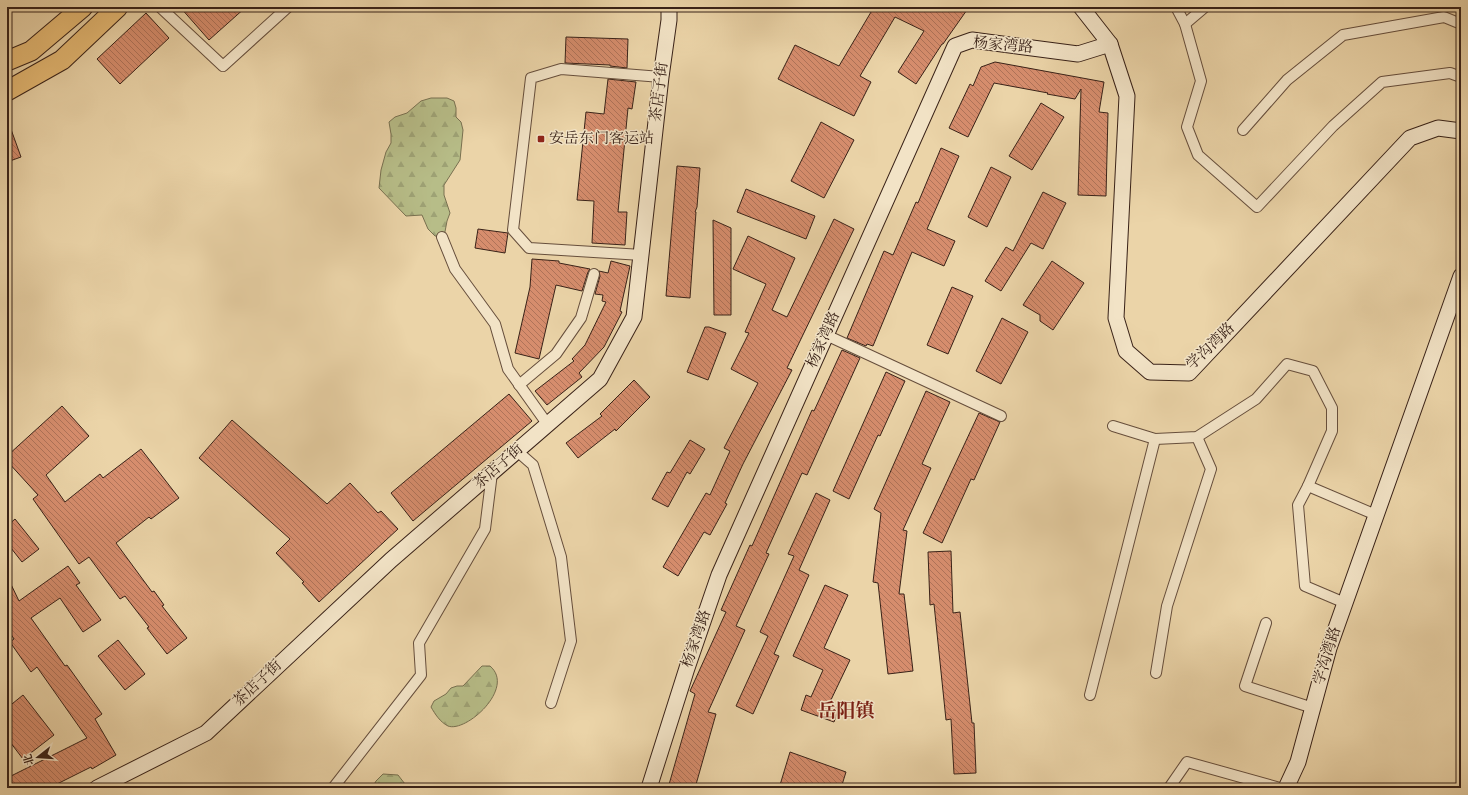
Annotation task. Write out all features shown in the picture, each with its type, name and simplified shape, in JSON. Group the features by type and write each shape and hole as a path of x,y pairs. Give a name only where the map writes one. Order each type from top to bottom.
{"highway":[{"path":"7,61 31,51 83,7"},
{"path":"7,91 62,60 118,7"}],"street":[{"path":"160,7 223,66 288,7"},
{"name":"茶店子街","path":"97,788 206,733 391,560 600,379 634,317 661,76 669,20 669,7"},
{"name":"学沟湾路","path":"1080,7 1110,44 1127,96 1116,318 1126,351 1150,372 1189,373 1410,138 1438,128 1461,131"},
{"path":"1176,7 1185,24 1201,81 1187,127 1198,155 1257,207 1333,126 1382,82 1450,73 1461,76"},
{"path":"1185,24 1205,7"},
{"path":"1243,130 1287,80 1343,35 1444,17 1461,24"},
{"name":"杨家湾路","path":"649,788 687,668 719,575 955,46 972,40 1078,54 1110,44"},
{"path":"642,255 529,248 513,230 531,78 561,69 661,76"},
{"path":"442,237 455,268 495,324 508,369 548,425"},
{"path":"519,385 556,354 581,318 594,274"},
{"name":"学沟湾路","path":"1286,788 1298,762 1329,648 1461,276"},
{"path":"826,335 1001,416"},
{"path":"1113,426 1155,439 1197,437 1256,399 1287,364 1313,371 1332,408 1332,431 1298,505 1305,586 1345,603"},
{"path":"1156,673 1167,606 1211,468 1197,437"},
{"path":"1090,695 1155,439"},
{"path":"517,451 533,465 561,557 571,641 551,703"},
{"path":"333,788 420,675 419,643 485,529 492,473"},
{"path":"1308,486 1376,515"},
{"path":"1266,623 1246,686 1313,708"},
{"path":"1169,788 1187,762 1280,788"}],"green space":[{"path":"431,98 447,98 454,101 456,117 461,122 463,130 460,160 444,185 444,195 450,213 444,237 435,236 428,229 422,215 406,216 379,188 381,170 386,152 391,143 389,122 395,117 407,113 421,101"},
{"path":"482,666 490,666 496,675 497,686 493,696 486,707 466,723 456,726 448,726 438,718 431,707 434,701 446,694 451,688 463,686"},
{"path":"383,774 398,775 405,784 405,788 372,788"}],"building":[{"path":"180,7 246,7 209,40"},
{"path":"874,7 969,7 942,44 916,84 898,72 924,31 895,17 860,76 871,82 854,116 778,79 795,45 839,66"},
{"path":"146,13 169,38 120,84 97,59"},
{"path":"566,37 628,39 627,68 610,65 565,63"},
{"path":"995,62 1104,82 1099,112 1108,113 1106,196 1078,195 1081,89 1075,99 994,83 968,137 949,128 970,84 973,86 981,67"},
{"path":"608,79 636,82 632,109 628,108 618,212 627,212 625,245 592,243 594,201 577,200 586,112 604,114"},
{"path":"1041,103 1064,117 1032,170 1009,156"},
{"path":"7,121 21,157 7,162"},
{"path":"821,122 854,140 824,198 791,181"},
{"path":"941,148 959,156 927,229 955,241 944,266 912,252 873,346 867,344 866,346 847,338 884,251 893,255 916,202 918,203"},
{"path":"677,166 700,168 697,207 695,212 690,298 666,296"},
{"path":"991,167 1011,177 987,227 968,217"},
{"path":"746,189 815,216 806,239 737,212"},
{"path":"1043,192 1066,203 1043,249 1031,243 1001,291 985,281 1006,247 1013,251"},
{"path":"834,219 854,229 787,368 792,370 743,464 725,503 727,504 710,535 704,532 678,576 663,567 706,493 710,495 730,451 724,448 758,383 731,369 749,333 745,332 766,284 733,269 748,236 795,258 772,310 787,317"},
{"path":"713,220 731,228 731,315 714,315"},
{"path":"478,229 508,233 505,253 475,248"},
{"path":"532,259 559,261 559,263 590,269 582,291 556,285 539,359 515,353 530,287"},
{"path":"611,261 630,266 620,311 622,312 604,347 579,373 582,377 547,405 535,391 574,361 572,359 585,345 606,302 602,301 603,295 595,294 600,276 599,271 608,273"},
{"path":"1052,261 1084,283 1053,330 1040,321 1040,315 1023,305"},
{"path":"952,287 973,296 948,354 927,345"},
{"path":"1002,318 1028,332 1001,384 976,371"},
{"path":"705,327 726,333 708,380 687,372"},
{"path":"842,350 860,358 807,475 802,473 766,553 769,554 736,626 745,630 708,712 716,714 695,788 668,788 695,694 690,691 726,612 721,610 750,545 752,546 812,410 814,411"},
{"path":"886,372 905,381 880,436 878,435 849,499 833,491"},
{"path":"634,380 650,397 616,431 615,429 578,458 566,443 602,416 600,414"},
{"path":"926,391 950,402 922,464 931,468 903,530 907,531 899,594 904,594 913,671 888,674 878,583 873,582 881,513 874,509"},
{"path":"509,394 532,421 413,521 391,493"},
{"path":"62,406 89,436 46,475 65,502 100,474 103,478 141,449 179,498 151,519 149,517 116,543 152,592 154,591 164,605 162,606 187,638 167,654 147,628 149,627 125,596 120,599 89,557 79,564 33,499 38,495 7,461 7,456"},
{"path":"979,413 1000,422 974,480 971,479 942,543 923,533"},
{"path":"232,420 327,504 350,483 378,513 381,511 398,529 319,602 302,583 304,582 276,553 290,539 199,458"},
{"path":"690,440 705,449 690,474 687,472 668,507 652,499 667,472 670,473"},
{"path":"816,493 830,500 799,570 809,575 774,654 779,656 753,714 736,706 768,636 760,632 794,556 788,554"},
{"path":"15,519 39,549 22,562 7,543 7,526"},
{"path":"951,551 953,613 960,612 972,723 974,723 976,773 954,774 951,719 946,720 934,604 930,605 928,552"},
{"path":"68,566 80,583 76,585 101,620 83,632 60,598 31,618 65,666 67,665 102,714 95,719 116,755 92,769 91,767 49,788 9,788 7,778 87,738 37,667 31,672 10,642 14,639 7,628 7,576 19,601"},
{"path":"825,585 848,595 824,648 850,660 829,704 839,708 834,722 801,710 806,695 811,697 823,670 793,656"},
{"path":"118,640 145,674 125,690 98,656"},
{"path":"23,695 54,735 23,759 7,738 7,708"},
{"path":"790,752 846,772 841,788 791,788 780,785"}],"place":[{"name":"安岳东门客运站","path":"541,139"}],"district":[{"name":"岳阳镇","path":"846,712"}]}
